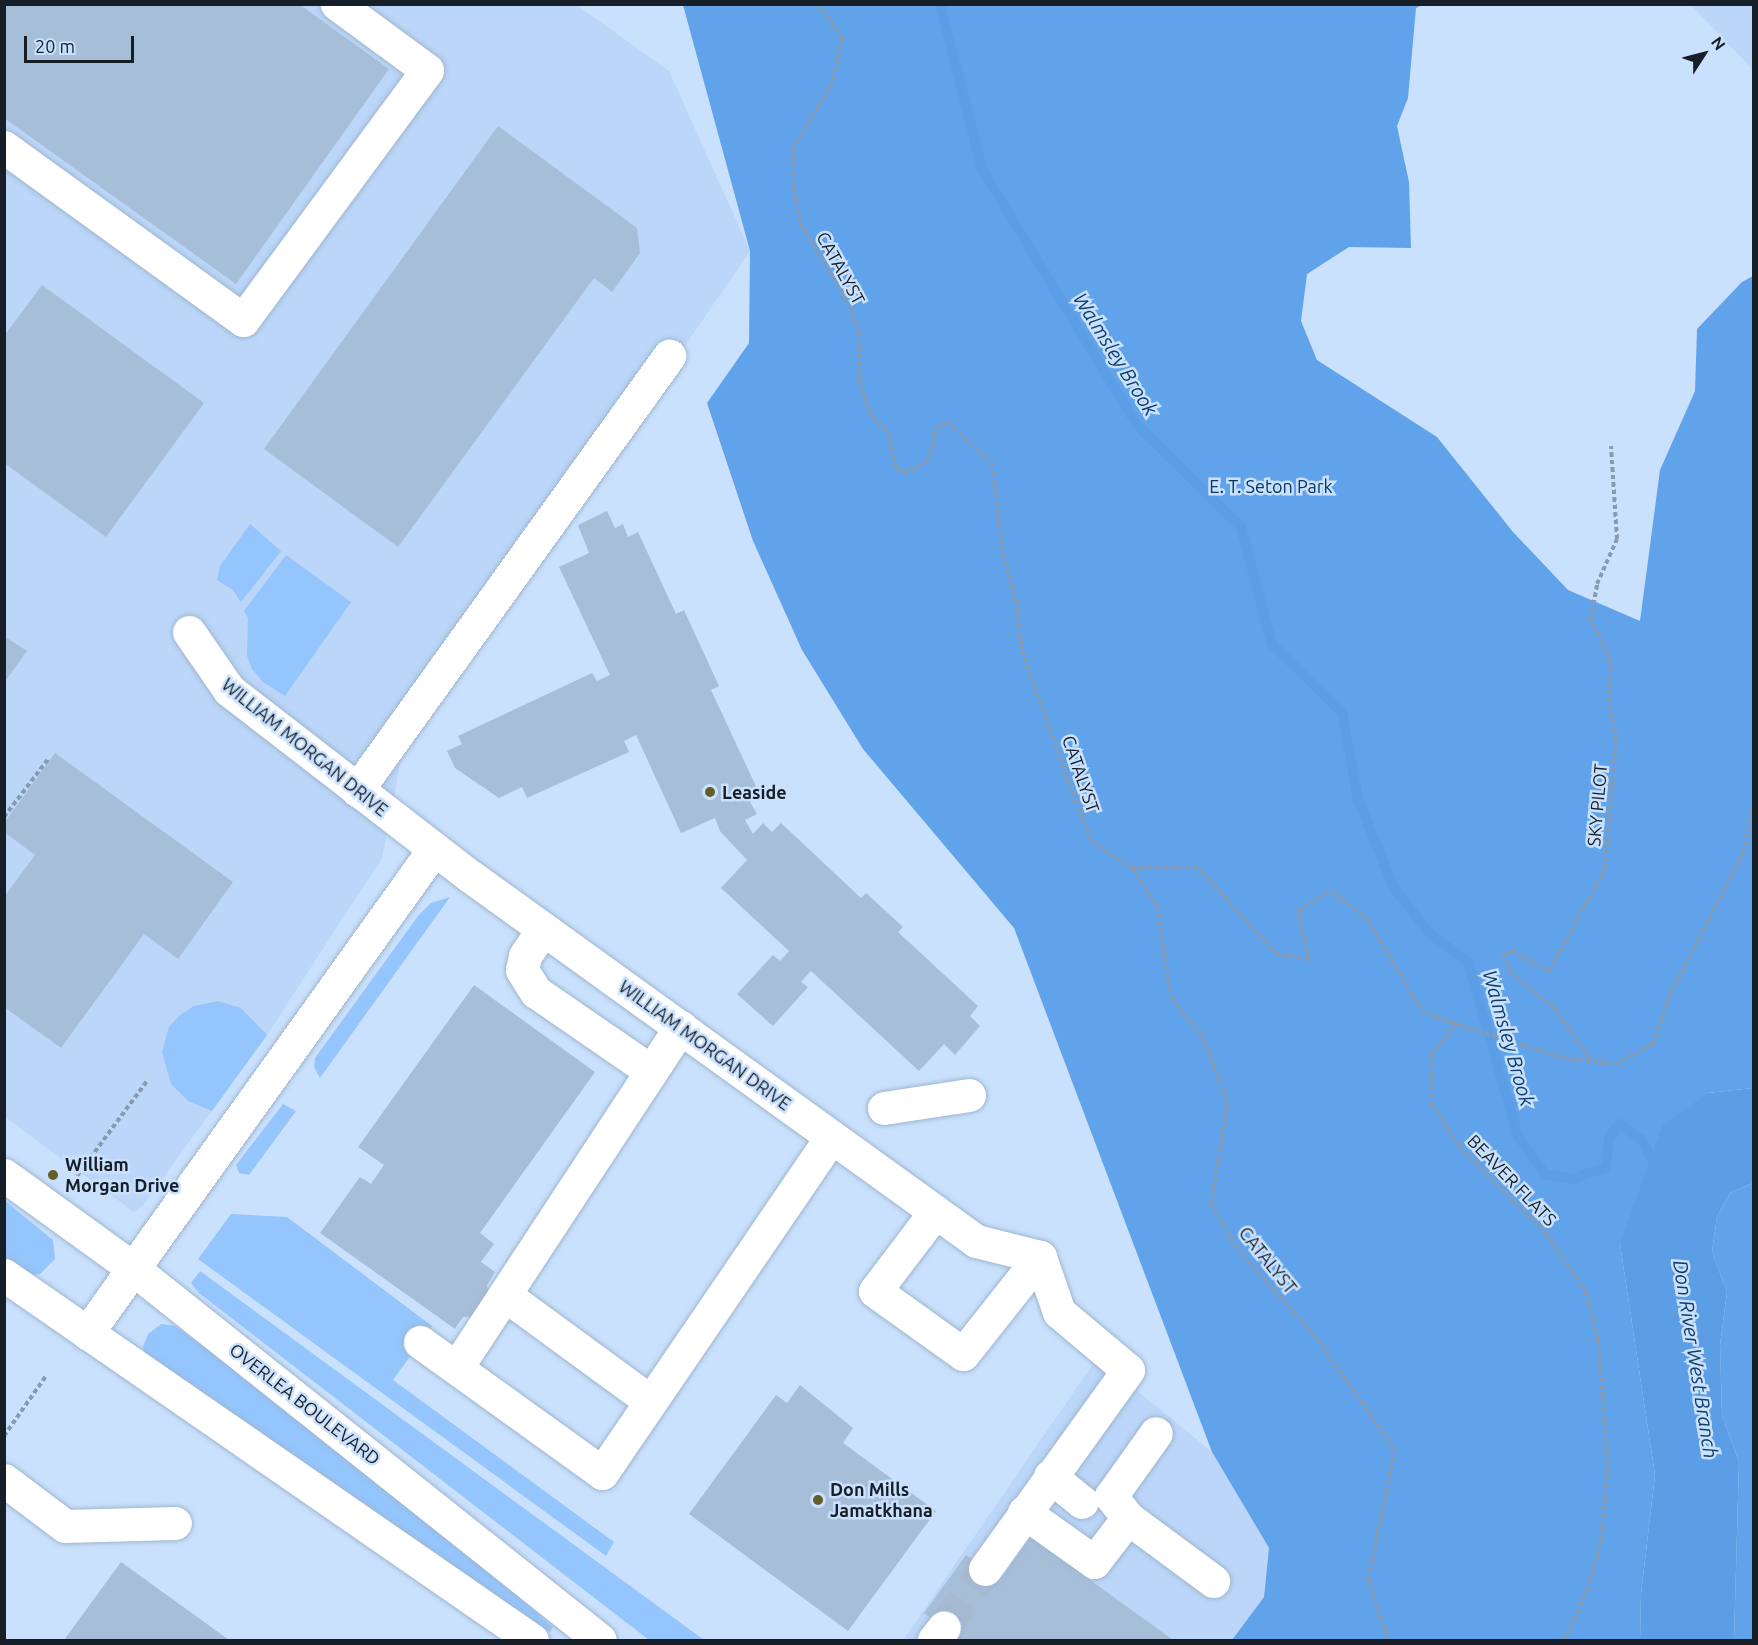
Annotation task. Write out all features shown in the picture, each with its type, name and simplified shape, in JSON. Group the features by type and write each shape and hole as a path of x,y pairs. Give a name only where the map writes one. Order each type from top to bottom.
{"street":[{"path":"4,147 243,320 427,70 337,4"},
{"path":"357,790 669,356"},
{"name":"WILLIAM MORGAN DRIVE","path":"189,632 230,690 434,849 976,1241 1040,1257"},
{"path":"87,1333 131,1267 434,849"},
{"path":"543,929 525,956 522,970 536,992 651,1071"},
{"path":"457,1367 680,1027"},
{"path":"884,1108 969,1095"},
{"path":"420,1342 602,1473 831,1137"},
{"name":"OVERLEA BOULEVARD","path":"4,1175 131,1267 600,1641"},
{"path":"935,1212 875,1291 963,1354 1040,1257"},
{"path":"985,1569 1128,1370 1059,1312 1040,1257"},
{"path":"4,1275 532,1641"},
{"path":"505,1295 650,1401"},
{"path":"1156,1433 1111,1497 1128,1518 1213,1581"},
{"path":"1050,1476 1082,1502"},
{"path":"4,1480 65,1526 175,1523"},
{"path":"1024,1512 1094,1562 1128,1518"}],"path":[{"name":"CATALYST","path":"818,4 842,38 833,81 793,149 793,187 801,225 842,291 859,332 859,382 872,417 889,433 895,468 904,473 926,463 934,444 935,429 948,422 992,464 1003,554 1016,601 1022,651 1092,842 1132,868 1157,906 1171,997 1203,1038 1228,1103 1211,1205 1238,1250 1313,1333 1395,1450 1368,1580 1388,1641"},
{"name":"SKY PILOT","path":"1591,1060 1554,1008 1511,972 1503,955 1513,951 1549,971 1605,869 1616,739 1608,702 1611,663 1591,619 1597,584 1617,539 1611,446"},
{"path":"4,817 49,758"},
{"path":"1132,868 1199,868 1275,953 1309,959 1298,910 1330,890 1368,920 1422,1011 1563,1058 1616,1064 1653,1044 1671,992 1743,853 1754,802"},
{"name":"BEAVER FLATS","path":"1456,1024 1431,1055 1432,1105 1458,1145 1547,1234 1586,1292 1598,1339 1608,1464 1601,1540 1587,1591 1564,1641"},
{"path":"77,1176 147,1081"},
{"path":"4,1436 46,1376"}],"shaded area":[{"path":"4,5 577,5 669,71 750,251 401,759 382,858 267,1035 144,1204 134,1212 5,1117"},
{"path":"1691,5 1753,5 1753,70"},
{"path":"250,524 281,551 241,602 233,590 217,580 220,566"},
{"path":"286,555 351,602 285,696 263,682 252,669 247,656 248,618 244,611"},
{"path":"450,897 320,1078 314,1067 315,1058 418,916 431,903"},
{"path":"218,1001 241,1008 267,1035 212,1111 188,1101 171,1084 162,1052 169,1027 180,1015 194,1006"},
{"path":"283,1104 296,1111 249,1175 239,1173 236,1165"},
{"path":"5,1201 53,1240 55,1259 40,1274 27,1276 5,1264"},
{"path":"231,1214 287,1217 432,1326 393,1380 614,1542 606,1556 198,1259"},
{"path":"200,1271 704,1640 649,1640 199,1293 191,1283"},
{"path":"161,1324 175,1326 358,1458 553,1627 550,1632 354,1515 147,1361 143,1347 148,1334"},
{"path":"1097,1358 1212,1452 1269,1548 1264,1597 1232,1640 903,1640"}],"green space":[{"name":"E. T. Seton Park","path":"683,5 1422,5 1416,8 1408,98 1397,126 1409,182 1411,248 1349,247 1307,274 1301,321 1317,360 1437,437 1513,532 1568,590 1640,621 1660,470 1695,391 1697,329 1742,282 1753,276 1753,1088 1708,1093 1620,1244 1655,1475 1641,1594 1640,1640 1232,1640 1264,1597 1269,1548 1212,1452 1014,928 863,749 802,650 753,541 707,403 749,343 750,251"},
{"path":"1753,1183 1753,1640 1734,1640 1739,1462 1722,1415 1720,1345 1727,1292 1712,1252 1717,1217 1730,1193"}],"water":[{"name":"Don River West Branch","path":"1753,1088 1753,1183 1730,1193 1717,1217 1712,1252 1727,1292 1720,1345 1722,1415 1739,1462 1734,1640 1640,1640 1641,1594 1655,1475 1620,1244 1662,1126 1708,1093"}],"building":[{"path":"4,4 299,4 389,69 236,284 4,118"},
{"path":"498,126 637,228 640,253 612,292 594,278 398,547 264,449"},
{"path":"42,285 204,403 106,537 4,463 4,336"},
{"name":"Leaside","path":"607,511 615,528 623,524 628,537 638,532 676,614 684,610 719,686 711,690 761,797 750,802 757,814 745,820 753,834 763,823 772,832 781,823 861,898 866,893 903,927 898,932 978,1006 970,1016 980,1026 955,1055 944,1044 919,1071 811,971 801,982 808,987 773,1026 737,994 773,955 780,961 789,951 721,888 747,860 720,831 715,818 681,833 636,735 624,741 629,752 527,798 522,787 499,798 455,768 447,751 462,744 458,736 592,673 597,681 610,675 559,567 589,553 578,525"},
{"path":"4,636 27,651 4,683"},
{"path":"55,753 233,882 178,959 144,934 61,1048 4,1007 4,897 35,855 4,832 4,823"},
{"path":"474,985 595,1072 480,1233 494,1244 481,1262 495,1272 487,1285 489,1296 474,1316 463,1317 455,1329 320,1233 360,1177 371,1184 384,1165 358,1147"},
{"path":"800,1385 853,1428 843,1443 936,1511 848,1631 689,1514 776,1395 787,1403"},
{"path":"1031,1537 1173,1640 958,1640 924,1613 966,1555 1000,1580"},
{"path":"121,1562 229,1640 64,1640"}],"waterway":[{"name":"Walmsley Brook","path":"940,4 982,169 1137,425 1241,527 1272,644 1342,712 1358,799 1394,888 1430,934 1468,962 1518,1136 1545,1174 1573,1179 1606,1167 1609,1138 1619,1124 1642,1140 1657,1168"}],"tunnel":[{"path":"944,1627 985,1569"}],"place":[{"name":"Leaside","path":"710,792"},
{"name":"William Morgan Drive","path":"53,1175"},
{"name":"Don Mills Jamatkhana","path":"818,1500"}]}
